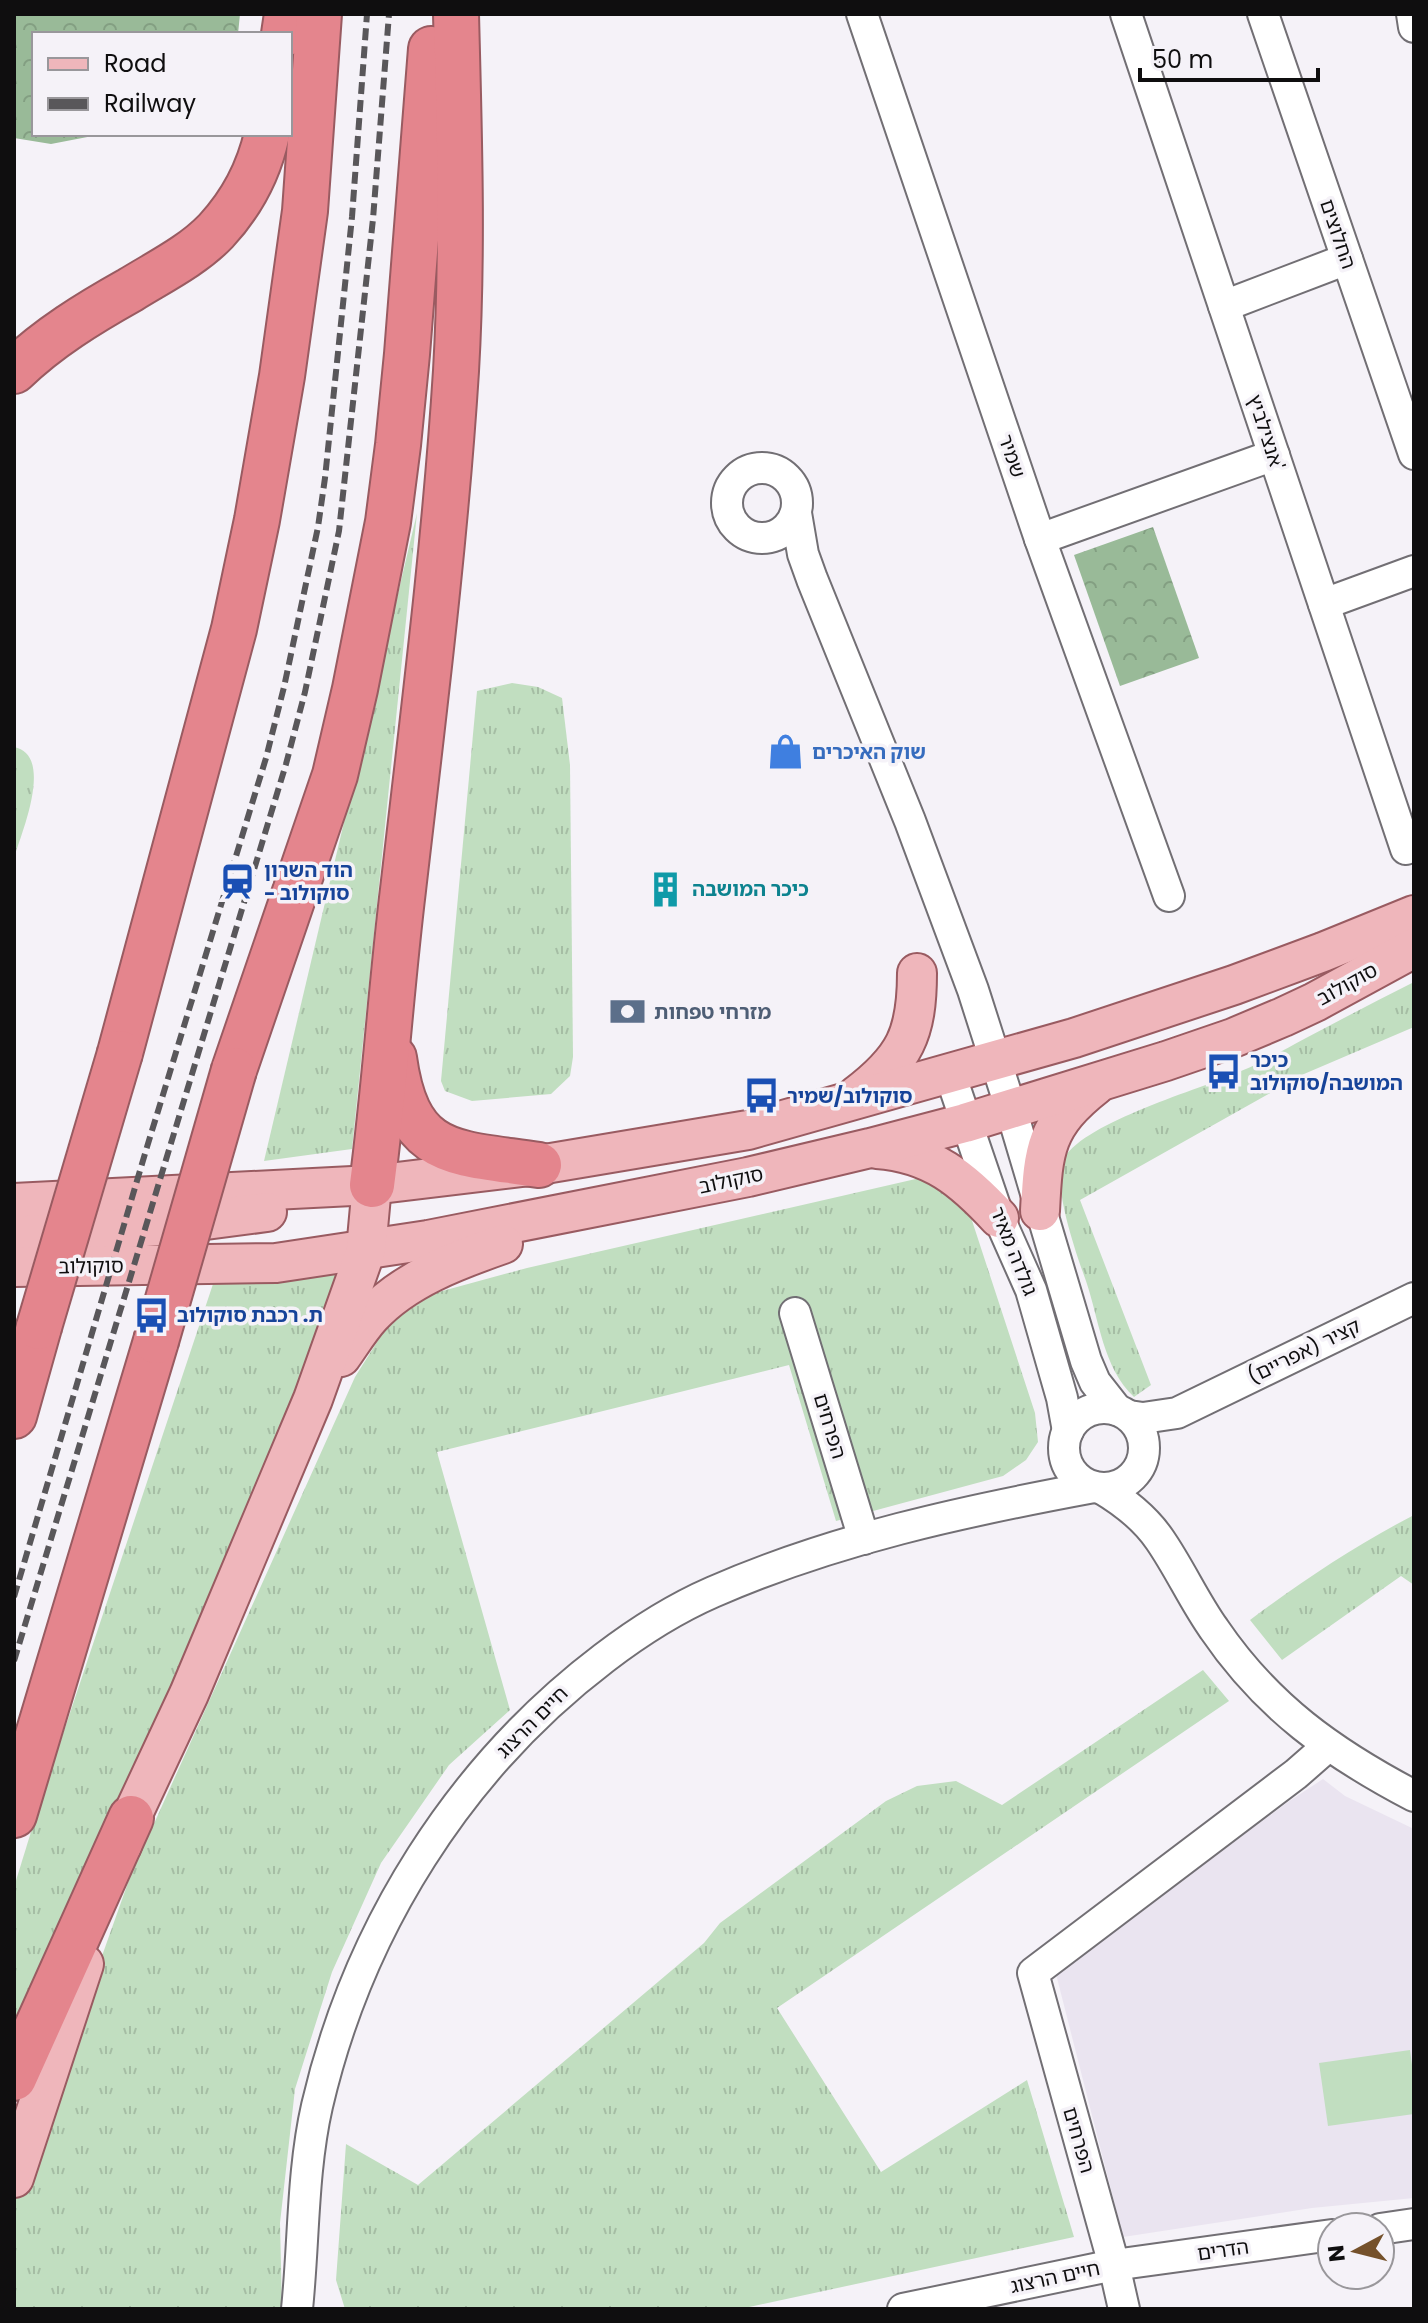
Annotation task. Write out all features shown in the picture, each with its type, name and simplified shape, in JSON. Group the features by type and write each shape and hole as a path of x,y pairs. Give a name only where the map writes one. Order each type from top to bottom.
{"highway":[{"path":"14,1416 120,1053 234,629 282,376 305,211 319,14"},
{"path":"14,1815 234,1070 335,775 388,522 398,445 433,14"},
{"path":"372,1185 435,614 456,371 459,182 456,14"},
{"path":"14,371 49,341 184,257 215,232 250,183 266,136"},
{"path":"389,1019 397,1084 404,1105 417,1127 428,1138 456,1153 539,1165"},
{"path":"14,2078 131,1818"}],"main road":[{"name":"סוקולוב","path":"14,1203 372,1185 539,1165 748,1130 1074,1038 1234,985 1414,915"},
{"name":"סוקולוב","path":"14,1267 276,1263 498,1227 748,1177 965,1123 1233,1038 1315,1002 1414,948"},
{"path":"849,1102 895,1061 910,1035 917,1004 917,973"},
{"path":"1040,1211 1044,1164 1053,1131 1066,1111 1100,1082"},
{"path":"870,1148 894,1150 937,1165 959,1177 999,1218"},
{"path":"14,1236 160,1226 339,1203 372,1185"},
{"path":"14,2178 131,1818 189,1694 313,1399 366,1250 372,1185"},
{"path":"313,1399 372,1314 400,1291 460,1260 628,1200"}],"street":[{"name":"שמיר","path":"862,14 1040,539 1169,896"},
{"name":"אנצילביץ'","path":"1126,14 1324,604 1405,817 1406,849"},
{"name":"החלוצים","path":"1263,14 1414,454"},
{"path":"1412,14 1414,27"},
{"path":"1224,306 1347,259"},
{"path":"1040,539 1274,455"},
{"name":"גולדה מאיר","path":"796,513 803,554 812,579 910,821 973,990 1086,1361 1095,1382 1123,1413"},
{"path":"1324,604 1414,571"},
{"name":"גולדה מאיר","path":"950,1074 999,1218 1031,1290 1062,1398 1066,1436"},
{"name":"קציר (אפריים)","path":"1123,1413 1143,1418 1177,1413 1414,1298"},
{"name":"הפרחים","path":"795,1313 864,1539"},
{"name":"קציר (אפריים)","path":"1143,1458 1157,1437 1193,1405"},
{"path":"1003,1503 1048,1471 1056,1461 1073,1422 1090,1410 1100,1408 1123,1413 1141,1431 1152,1515 1159,1538"},
{"path":"1066,1436 1064,1452 1072,1472 1082,1481 1120,1499 1159,1538 1214,1629 1234,1656 1284,1710 1328,1746 1414,1796"},
{"path":"1097,1487 1120,1485 1131,1478 1143,1458"},
{"name":"חיים הרצוג","path":"312,2309 298,2294 302,2230 316,2109 346,2007 374,1941 438,1830 481,1774 527,1725 574,1681 628,1640 711,1592 802,1557 864,1539 1003,1503 1097,1487"},
{"name":"הפרחים","path":"1124,2309 1033,1973 1284,1784 1328,1746"},
{"name":"הדרים","path":"1114,2265 1316,2237"},
{"name":"חיים הרצוג","path":"903,2309 1114,2265"}],"shaded area":[{"path":"1323,1779 1345,1796 1414,1829 1414,2198 1312,2208 1123,2237 1056,1974"}],"green space":[{"path":"14,14 240,14 238,32 32,32 32,136 93,136 51,144 14,138"},
{"path":"417,513 352,1149 264,1161"},
{"path":"1153,527 1199,658 1120,686 1074,555"},
{"path":"512,683 538,687 562,698 570,765 573,1057 570,1076 551,1094 472,1101 445,1091 441,1081 477,691"},
{"path":"14,747 26,753 32,764 34,779 28,814 14,858"},
{"path":"1414,982 1414,1027 1304,1074 1080,1200 1151,1385 1134,1397 1115,1372 1109,1358 1071,1237 1060,1183 1064,1158 1076,1144 1095,1131 1258,1064"},
{"path":"920,1178 962,1190 1035,1413 1038,1442 1026,1460 1003,1476 836,1521 789,1365 437,1452 510,1710 449,1765 381,1863 332,1972 295,2089 280,2223 282,2309 14,2309 14,2204 130,1877 355,1377 389,1323 435,1293 527,1268"},
{"path":"339,1266 305,1387 14,2040 14,1887 216,1275"},
{"path":"1414,1515 1414,1585 1401,1576 1282,1660 1250,1620 1330,1564"},
{"path":"1203,1670 1229,1701 777,2008 881,2172 1027,2080 1074,2237 740,2309 345,2309 336,2280 346,2144 418,2185 704,1943 720,1923 886,1801 917,1786 956,1781 1002,1805"},
{"path":"1410,2050 1414,2114 1328,2126 1319,2063"}],"railway":[{"path":"14,1597 266,758 284,687 318,527 325,478 352,217 367,14"},
{"path":"14,1661 286,764 305,692 339,531 373,219 389,14"}],"place":[{"name":"שוק האיכרים","path":"786,752"},
{"name":"הוד השרון - סוקולוב","path":"238,882"},
{"name":"כיכר המושבה","path":"666,889"},
{"name":"מזרחי טפחות","path":"628,1012"},
{"name":"כיכר המושבה/סוקולוב","path":"1224,1071"},
{"name":"סוקולוב/שמיר","path":"761,1096"},
{"name":"ת. רכבת סוקולוב","path":"151,1315"}]}
